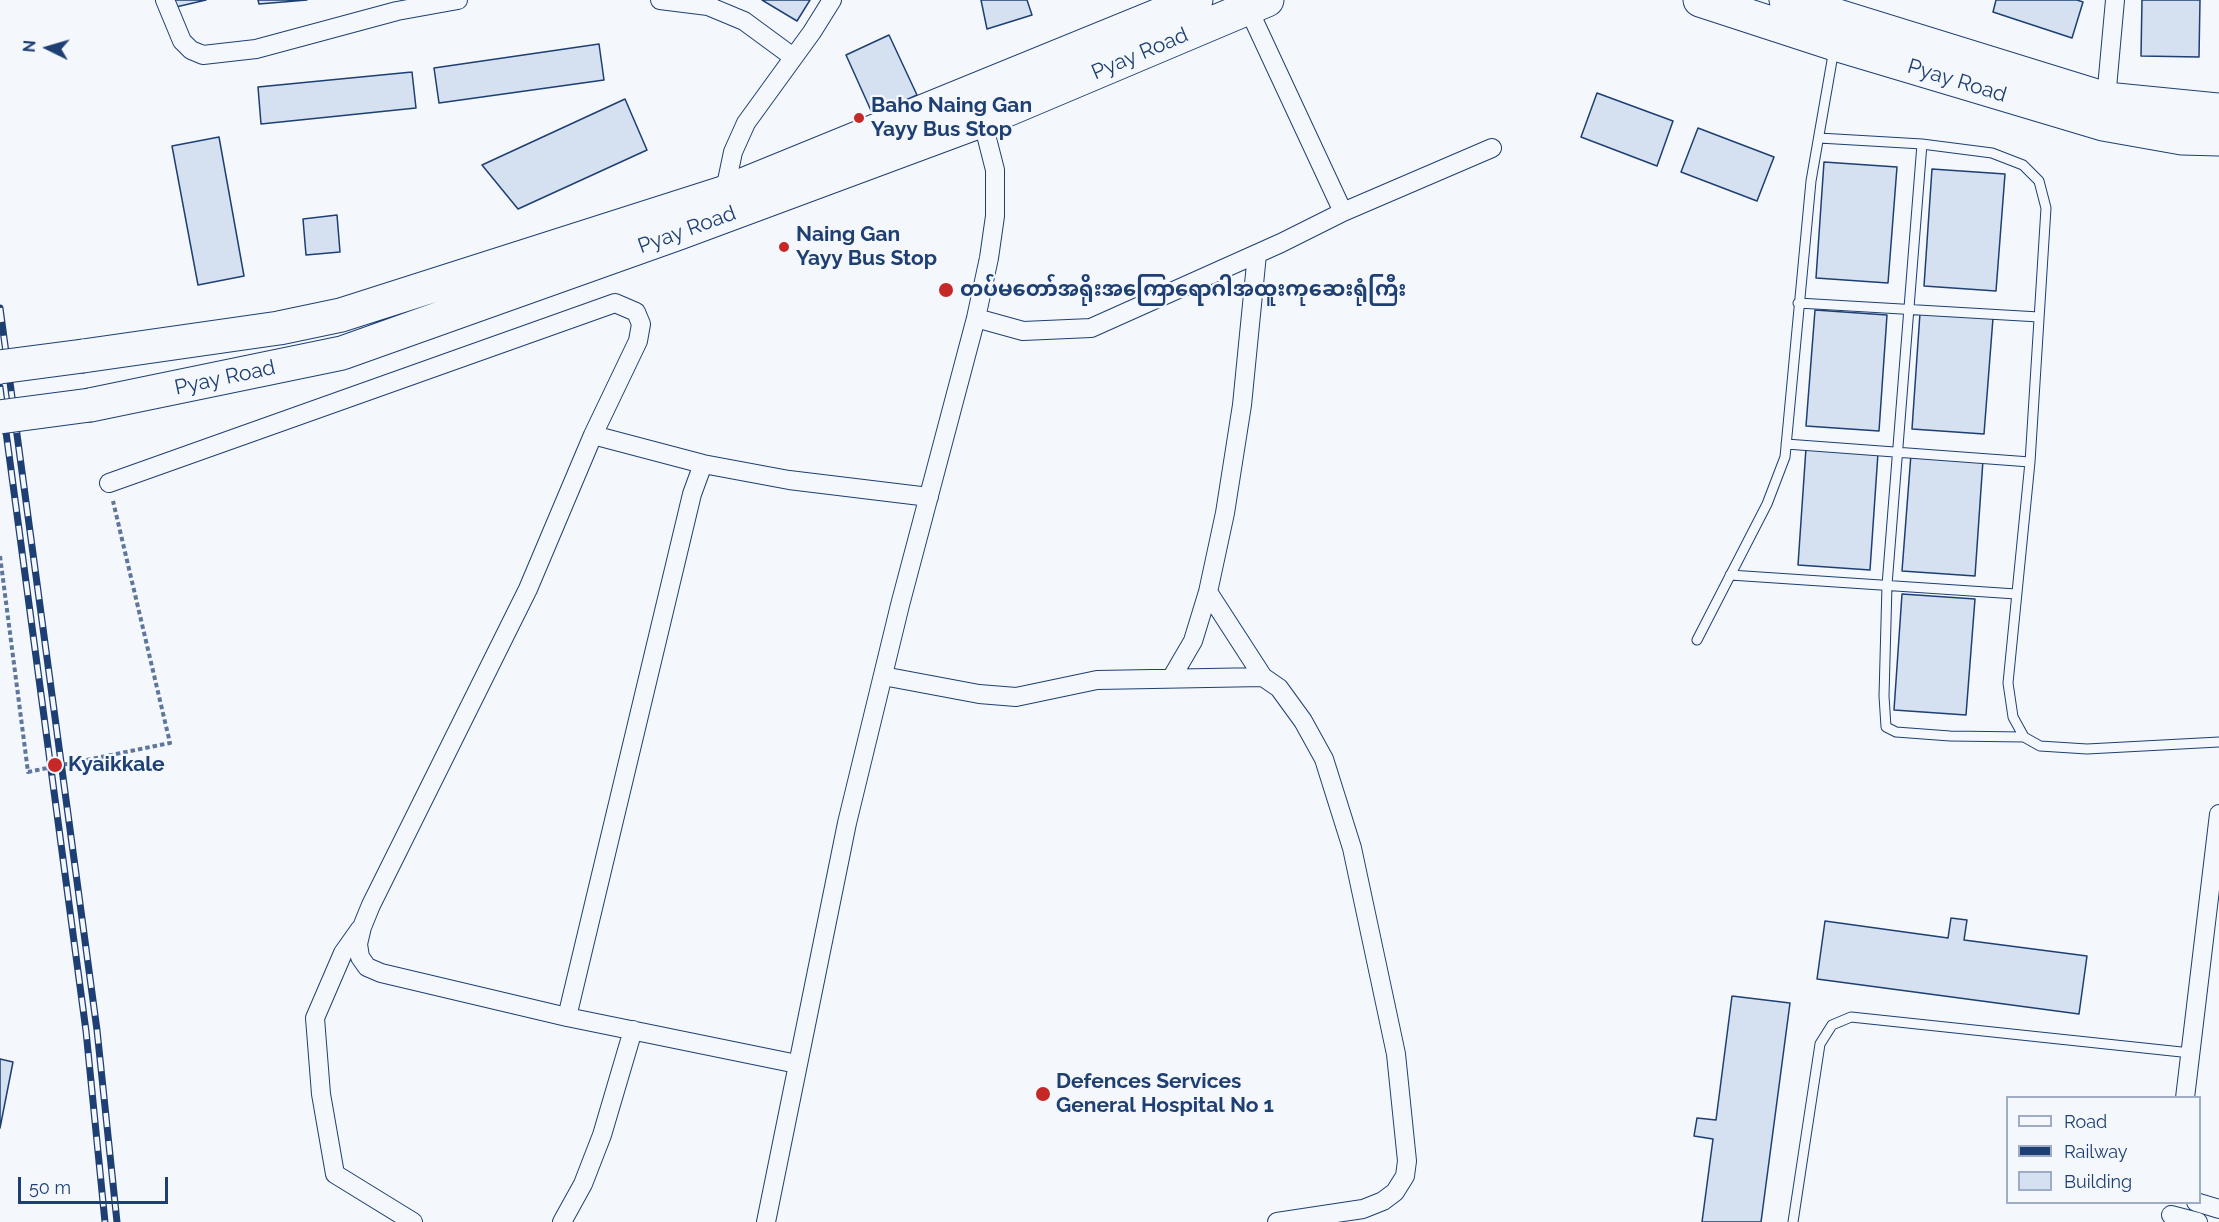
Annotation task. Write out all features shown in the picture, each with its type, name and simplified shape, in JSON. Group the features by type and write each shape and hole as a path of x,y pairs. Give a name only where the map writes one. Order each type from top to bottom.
{"highway":[{"name":"Pyay Road","path":"978,106 1196,0"},
{"name":"Pyay Road","path":"1700,0 1835,44 2103,124 2182,138 2219,140"},
{"name":"Pyay Road","path":"1786,0 2106,99 2219,110"},
{"name":"Pyay Road","path":"0,417 90,405 342,353 978,106 1258,4"},
{"name":"Pyay Road","path":"0,368 279,328 340,315 728,203"}],"street":[{"path":"165,0 182,41 191,50 203,55 256,49 397,11 458,0"},
{"path":"660,0 708,6 744,21 793,57"},
{"path":"728,203 733,153 746,123 831,0"},
{"path":"2106,99 2115,0"},
{"path":"1258,4 1343,212"},
{"path":"766,1222 833,887 883,676 976,318 995,216 995,170 978,106"},
{"path":"976,318 1023,331 1091,328 1257,254 1343,212 1492,148"},
{"path":"1172,677 1192,641 1208,592 1225,513 1242,405 1257,254"},
{"path":"109,483 615,303 636,312 641,324 638,342 593,435 528,589 362,927 343,953 315,1018 321,1094 335,1174 413,1222"},
{"path":"593,435 703,464 789,480 929,497"},
{"path":"567,1017 692,494 703,464"},
{"path":"1208,592 1263,677 1279,688 1303,721 1324,759 1352,848 1396,1054 1407,1161 1405,1176 1395,1192 1383,1201 1363,1209 1277,1222"},
{"path":"883,676 979,694 1016,697 1097,680 1263,677"},
{"path":"2185,1096 2219,814"},
{"path":"362,927 358,944 360,957 367,967 567,1017 798,1064"},
{"path":"562,1222 583,1184 602,1135 633,1030"},
{"path":"2200,1204 2219,1209"},
{"path":"2171,1213 2198,1222"}],"lane":[{"path":"1697,640 1767,504 1785,457 1811,181 1835,44"},
{"path":"1819,138 1922,144 1992,153 2023,165 2039,181 2046,208 2030,462 2008,683 2013,717 2024,737"},
{"path":"1922,144 1887,585 1884,696 1886,727 1896,732 1950,736 2024,737 2040,746 2087,749 2219,742"},
{"path":"1798,303 2039,317"},
{"path":"1786,444 2030,462"},
{"path":"1730,575 2016,594"},
{"path":"1793,1222 1820,1044 1832,1025 1841,1021 1851,1017 2191,1053"}],"path":[{"path":"0,556 28,772 170,743 109,483"}],"building":[{"path":"174,0 206,0 176,7"},
{"path":"258,0 307,0 259,4"},
{"path":"762,0 810,0 797,21"},
{"path":"981,0 1027,0 1032,15 987,29"},
{"path":"1996,0 2077,0 2083,2 2072,38 1993,12"},
{"path":"2142,0 2200,0 2199,57 2141,56"},
{"path":"889,35 917,95 873,115 846,55"},
{"path":"599,44 604,80 439,103 434,68"},
{"path":"412,72 416,108 261,124 258,87"},
{"path":"1597,93 1673,121 1657,166 1581,137"},
{"path":"625,99 647,150 518,209 482,165"},
{"path":"1698,128 1774,157 1757,201 1681,172"},
{"path":"219,137 244,276 198,285 172,146"},
{"path":"1824,162 1897,167 1888,283 1816,278"},
{"path":"1932,169 2005,174 1996,291 1924,286"},
{"path":"337,215 340,252 306,255 303,219"},
{"path":"1815,310 1887,315 1879,431 1806,426"},
{"path":"1920,313 1993,318 1984,434 1912,429"},
{"path":"1806,448 1878,453 1870,570 1798,565"},
{"path":"1911,454 1983,460 1975,576 1902,571"},
{"path":"1902,594 1975,599 1966,715 1894,710"},
{"path":"1951,918 1967,920 1964,940 2087,956 2079,1014 1817,979 1825,921 1948,938"},
{"path":"1732,996 1790,1003 1761,1222 1702,1222 1713,1139 1694,1136 1697,1118 1716,1120"},
{"path":"0,1059 13,1062 0,1128"}],"railway":[{"path":"0,308 97,1030 117,1222"},
{"path":"0,387 86,1031 105,1222"}],"place":[{"name":"Baho Naing Gan Yayy Bus Stop","path":"859,118"},
{"name":"Naing Gan Yayy Bus Stop","path":"784,247"},
{"name":"တပ်မတော်အရိုးအကြောရောဂါအထူးကုဆေးရုံကြီး","path":"946,290"},
{"name":"Kyaikkale","path":"55,765"},
{"name":"Defences Services General Hospital No 1","path":"1043,1094"}]}
